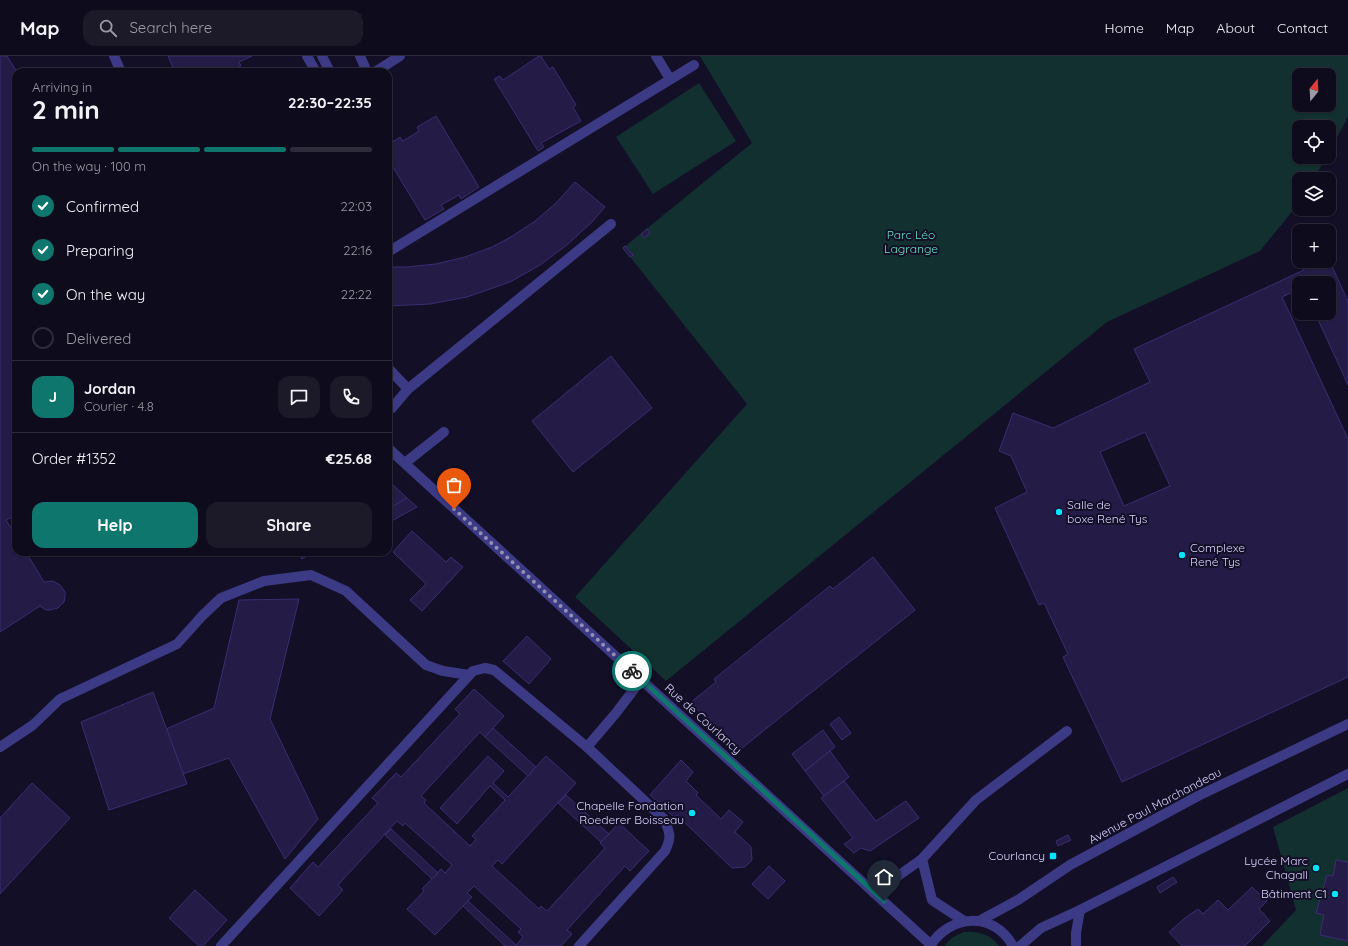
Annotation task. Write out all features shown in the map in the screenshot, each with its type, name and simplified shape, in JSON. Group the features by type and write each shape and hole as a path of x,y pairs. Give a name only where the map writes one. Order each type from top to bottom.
{"street":[{"path":"114,56 119,68"},
{"path":"307,56 314,68"},
{"path":"322,56 328,68"},
{"path":"360,56 365,68"},
{"path":"381,68 400,56"},
{"path":"656,56 670,79"},
{"path":"392,250 694,65"},
{"path":"392,408 408,389 611,224"},
{"path":"392,372 408,389"},
{"path":"405,463 444,432"},
{"name":"Rue de Courlancy","path":"392,452 874,892 930,945"},
{"path":"0,747 33,725 60,698 177,644 202,616 221,598 264,581 311,575 346,592 426,665 442,671 469,675"},
{"path":"222,946 469,675 473,671 485,668 494,670 587,747 664,819 670,832 665,851 579,946"},
{"path":"587,747 616,713 641,680"},
{"name":"Avenue Paul Marchandeau","path":"979,921 1018,900 1070,865 1198,796 1348,724"},
{"path":"874,892 922,859 976,800 1067,732"},
{"path":"1020,946 1041,928 1080,910 1348,774"},
{"path":"922,859 932,900 964,921"},
{"path":"1076,946 1076,933 1080,910"},
{"path":"930,945 944,929 964,921 979,921 1002,931 1014,946"}],"green space":[{"name":"Parc Léo Lagrange","path":"700,56 1348,56 1348,117 1336,139 1336,120 1292,120 1292,164 1322,164 1318,172 1292,172 1292,212 1260,251 1107,322 666,681 575,597 747,404 623,248 752,143"},
{"path":"699,83 736,141 653,194 616,137"},
{"name":"Lycée Marc Chagall","path":"1348,788 1348,862 1333,876 1327,875 1317,913 1324,915 1320,935 1348,941 1348,946 1262,946 1296,910 1273,827"},
{"path":"964,932 974,932 988,936 999,946 944,946 953,937"}],"building":[{"path":"0,56 7,56 14,68 12,68 12,517 6,520 12,530 12,556 28,556 44,582 53,581 60,585 65,592 65,597 64,602 58,608 46,610 40,606 0,632"},
{"path":"168,56 252,56 239,62 241,66 236,68 173,68"},
{"path":"541,56 549,69 553,67 576,105 573,107 581,121 541,143 544,147 538,151 494,79 500,76 503,80"},
{"path":"436,116 479,187 461,199 459,195 441,205 444,209 425,220 392,166 392,142 400,137 403,141 419,131 417,127"},
{"path":"575,182 605,207 592,222 567,245 540,265 510,282 467,297 430,304 392,306 392,267 436,264 465,257 492,247 534,222 556,203"},
{"path":"647,229 650,233 644,238 641,234"},
{"path":"625,246 633,255 630,257 623,248"},
{"name":"Complexe René Tys","path":"1303,268 1333,268 1348,301 1348,385 1318,320 1336,320 1336,276 1292,276 1292,292 1282,297 1348,439 1348,677 1122,782 1063,657 1068,654 1044,603 1039,605 995,508 1027,492 1011,456 999,451 1013,413 1053,428 1150,382 1134,349 1304,270","holes":["1145,432 1170,486 1124,506 1100,452"]},
{"path":"611,356 652,408 573,472 532,421"},
{"path":"392,484 407,498 392,507"},
{"path":"407,498 417,507 392,521 392,507"},
{"path":"412,531 446,562 451,557 463,567 422,611 410,600 426,584 393,552"},
{"path":"873,557 915,610 741,749 690,703 716,682 714,679 830,586 833,589"},
{"path":"299,599 270,719 318,819 285,859 229,758 183,774 166,729 214,708 239,600"},
{"path":"527,636 551,659 529,684 503,661"},
{"path":"474,689 504,716 485,737 480,732 421,796 426,800 424,803 470,846 476,839 472,836 505,800 490,786 457,824 440,808 488,756 504,771 493,783 508,797 546,756 576,783 502,864 498,860 492,866 539,909 541,906 547,911 605,848 600,843 619,823 649,851 630,871 625,866 567,930 572,934 561,946 515,946 523,937 518,932 521,929 474,886 467,893 472,897 435,935 407,909 424,891 422,889 441,869 445,873 452,865 405,823 403,826 397,821 338,885 343,890 319,916 290,888 313,862 318,867 378,803 372,798 396,773 401,777 460,714 455,709"},
{"path":"153,692 187,784 109,810 81,722"},
{"path":"839,717 851,733 842,740 830,724"},
{"path":"493,728 536,767 528,776 485,737"},
{"path":"823,730 835,747 805,771 792,754"},
{"path":"830,751 849,777 824,796 805,771"},
{"name":"Chapelle Fondation Roederer Boisseau","path":"681,760 693,772 686,781 698,793 696,795 721,819 729,810 743,822 735,832 751,847 752,860 745,867 732,868 677,815 675,818 650,795"},
{"path":"844,781 876,821 906,801 919,818 870,851 861,848 854,853 844,844 853,838 821,798"},
{"path":"32,783 70,818 0,894 0,818"},
{"path":"566,795 609,834 601,842 558,803"},
{"path":"391,829 438,873 432,879 385,835"},
{"path":"1068,835 1071,840 1058,846 1056,841"},
{"name":"Bâtiment C1","path":"1336,860 1348,862 1348,941 1320,935 1324,915 1316,913 1327,875 1333,876"},
{"path":"769,866 785,881 768,899 752,884"},
{"path":"1173,877 1177,882 1160,893 1157,887"},
{"path":"1252,887 1267,901 1259,909 1270,921 1245,946 1182,946 1169,932 1198,909 1203,914 1218,900 1228,910"},
{"path":"195,890 227,920 203,946 199,946 169,918"},
{"path":"468,901 516,945 505,946 463,906"}],"way so far":[{"path":"454,509 632,671"}],"place":[{"name":"Salle de boxe René Tys","path":"1059,512"},
{"name":"Complexe René Tys","path":"1182,555"},
{"name":"Chapelle Fondation Roederer Boisseau","path":"692,813"},
{"name":"Courlancy","path":"1053,856"},
{"name":"Lycée Marc Chagall","path":"1316,868"},
{"name":"Bâtiment C1","path":"1335,894"}],"route":[{"path":"632,671 884,901"}]}
